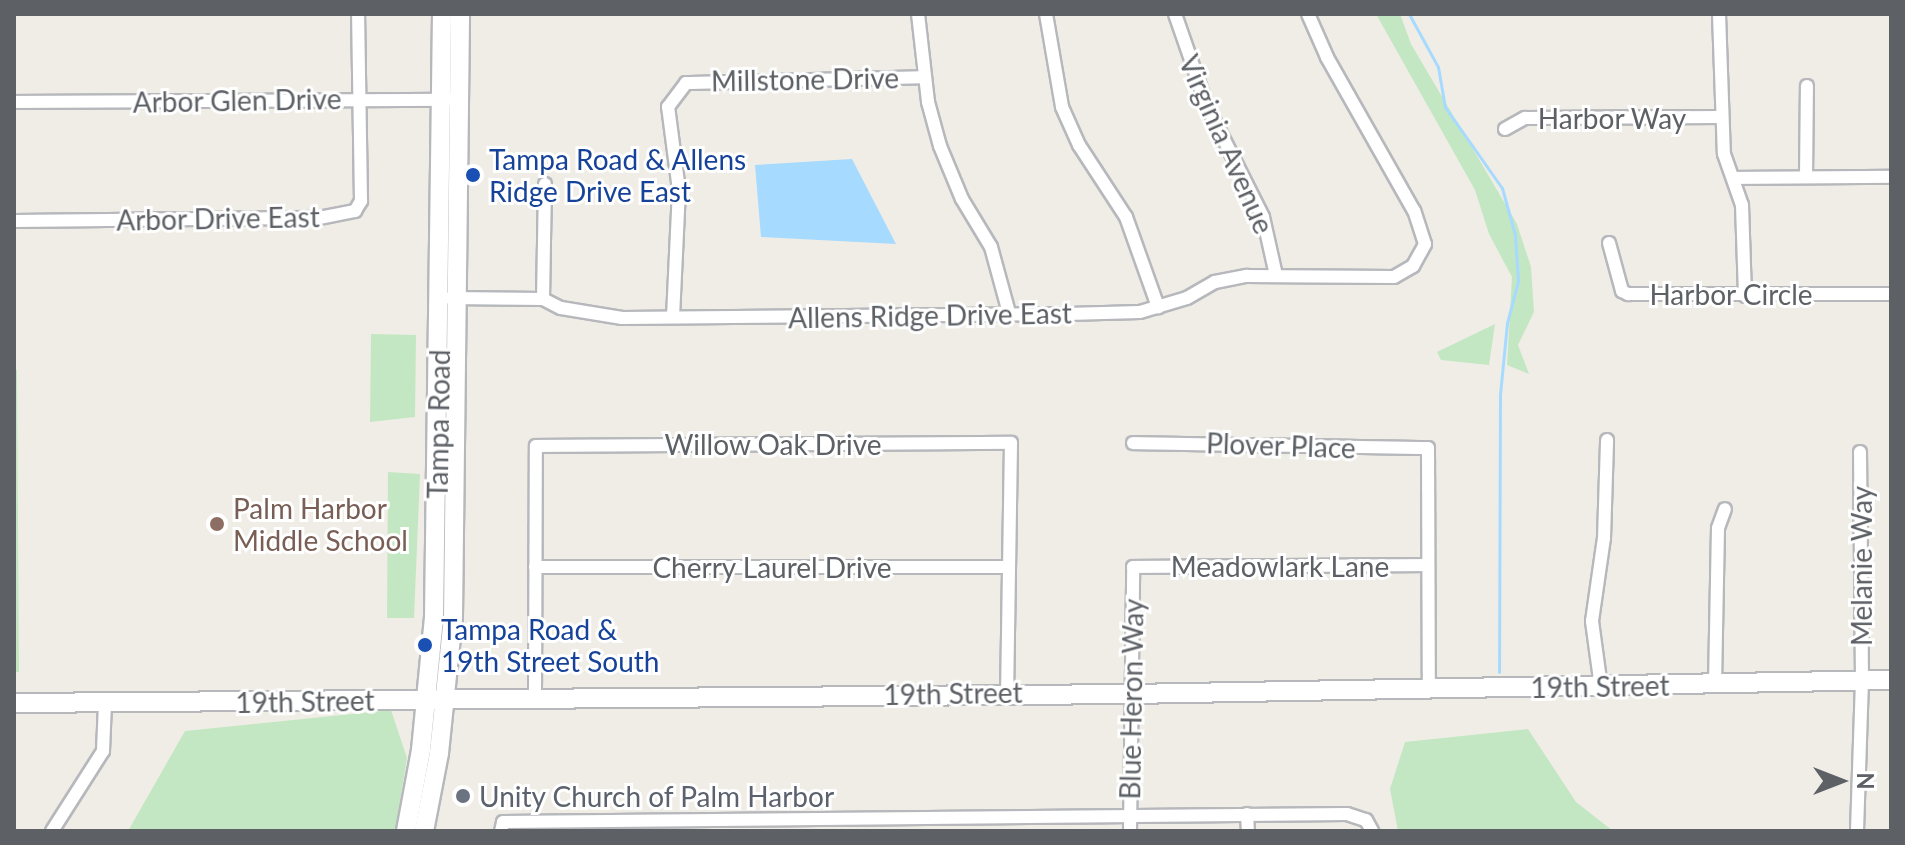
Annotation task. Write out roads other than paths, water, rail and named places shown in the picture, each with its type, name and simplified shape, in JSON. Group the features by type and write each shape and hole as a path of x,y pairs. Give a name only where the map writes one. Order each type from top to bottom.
{"street":[{"path":"358,14 361,98"},
{"name":"Tampa Road","path":"406,831 453,617 447,444 450,100 442,14"},
{"name":"Tampa Road","path":"450,100 460,14"},
{"path":"918,14 925,77 940,146 958,191 991,247 1009,313"},
{"path":"1046,14 1062,107 1079,145 1126,217 1158,307"},
{"name":"Virginia Avenue","path":"1175,14 1202,94 1263,217 1276,275"},
{"name":"Allens Ridge Drive East","path":"448,298 543,299 561,308 622,318 1140,312 1215,282 1276,275 1394,277 1413,266 1425,244 1414,211 1327,57 1308,14"},
{"path":"1719,14 1724,154 1742,205 1745,296"},
{"name":"Millstone Drive","path":"673,317 679,190 668,107 686,83 925,77"},
{"path":"1806,177 1807,86"},
{"name":"Arbor Glen Drive","path":"14,102 361,98 450,100"},
{"name":"Arbor Drive East","path":"14,221 341,216 355,211 361,201 361,98"},
{"name":"Harbor Way","path":"1505,129 1525,118 1722,117"},
{"path":"1733,178 1891,177"},
{"path":"543,299 545,184"},
{"name":"Harbor Circle","path":"1609,243 1622,291 1628,294 1891,294"},
{"path":"1601,687 1592,621 1604,538 1607,440"},
{"name":"Willow Oak Drive","path":"535,696 536,446 1011,443 1007,692"},
{"name":"Plover Place","path":"1133,443 1428,448 1428,565"},
{"name":"Melanie Way","path":"1857,831 1862,680 1860,452"},
{"path":"1715,684 1718,528 1725,509"},
{"path":"1428,565 1429,687"},
{"name":"Meadowlark Lane","path":"1133,567 1428,565"},
{"name":"Cherry Laurel Drive","path":"535,567 1009,567"},
{"name":"Blue Heron Way","path":"1130,824 1133,567"},
{"name":"19th Street","path":"14,703 1007,692 1130,694 1891,680"},
{"name":"Tampa Road","path":"424,831 436,700"},
{"path":"52,831 103,751 105,703"},
{"path":"1247,814 1248,831"},
{"path":"502,826 1130,824 1247,814 1347,814 1369,826"}],"water":[{"path":"852,159 896,244 761,237 755,165"}],"waterway":[{"path":"1409,14 1438,67 1445,107 1502,188 1515,235 1518,281 1507,323 1500,395 1499,672"}],"place":[{"name":"Tampa Road & Allens Ridge Drive East","path":"473,175"},
{"name":"Palm Harbor Middle School","path":"217,524"},
{"name":"Tampa Road & 19th Street South","path":"425,645"},
{"name":"Unity Church of Palm Harbor","path":"463,796"}]}
